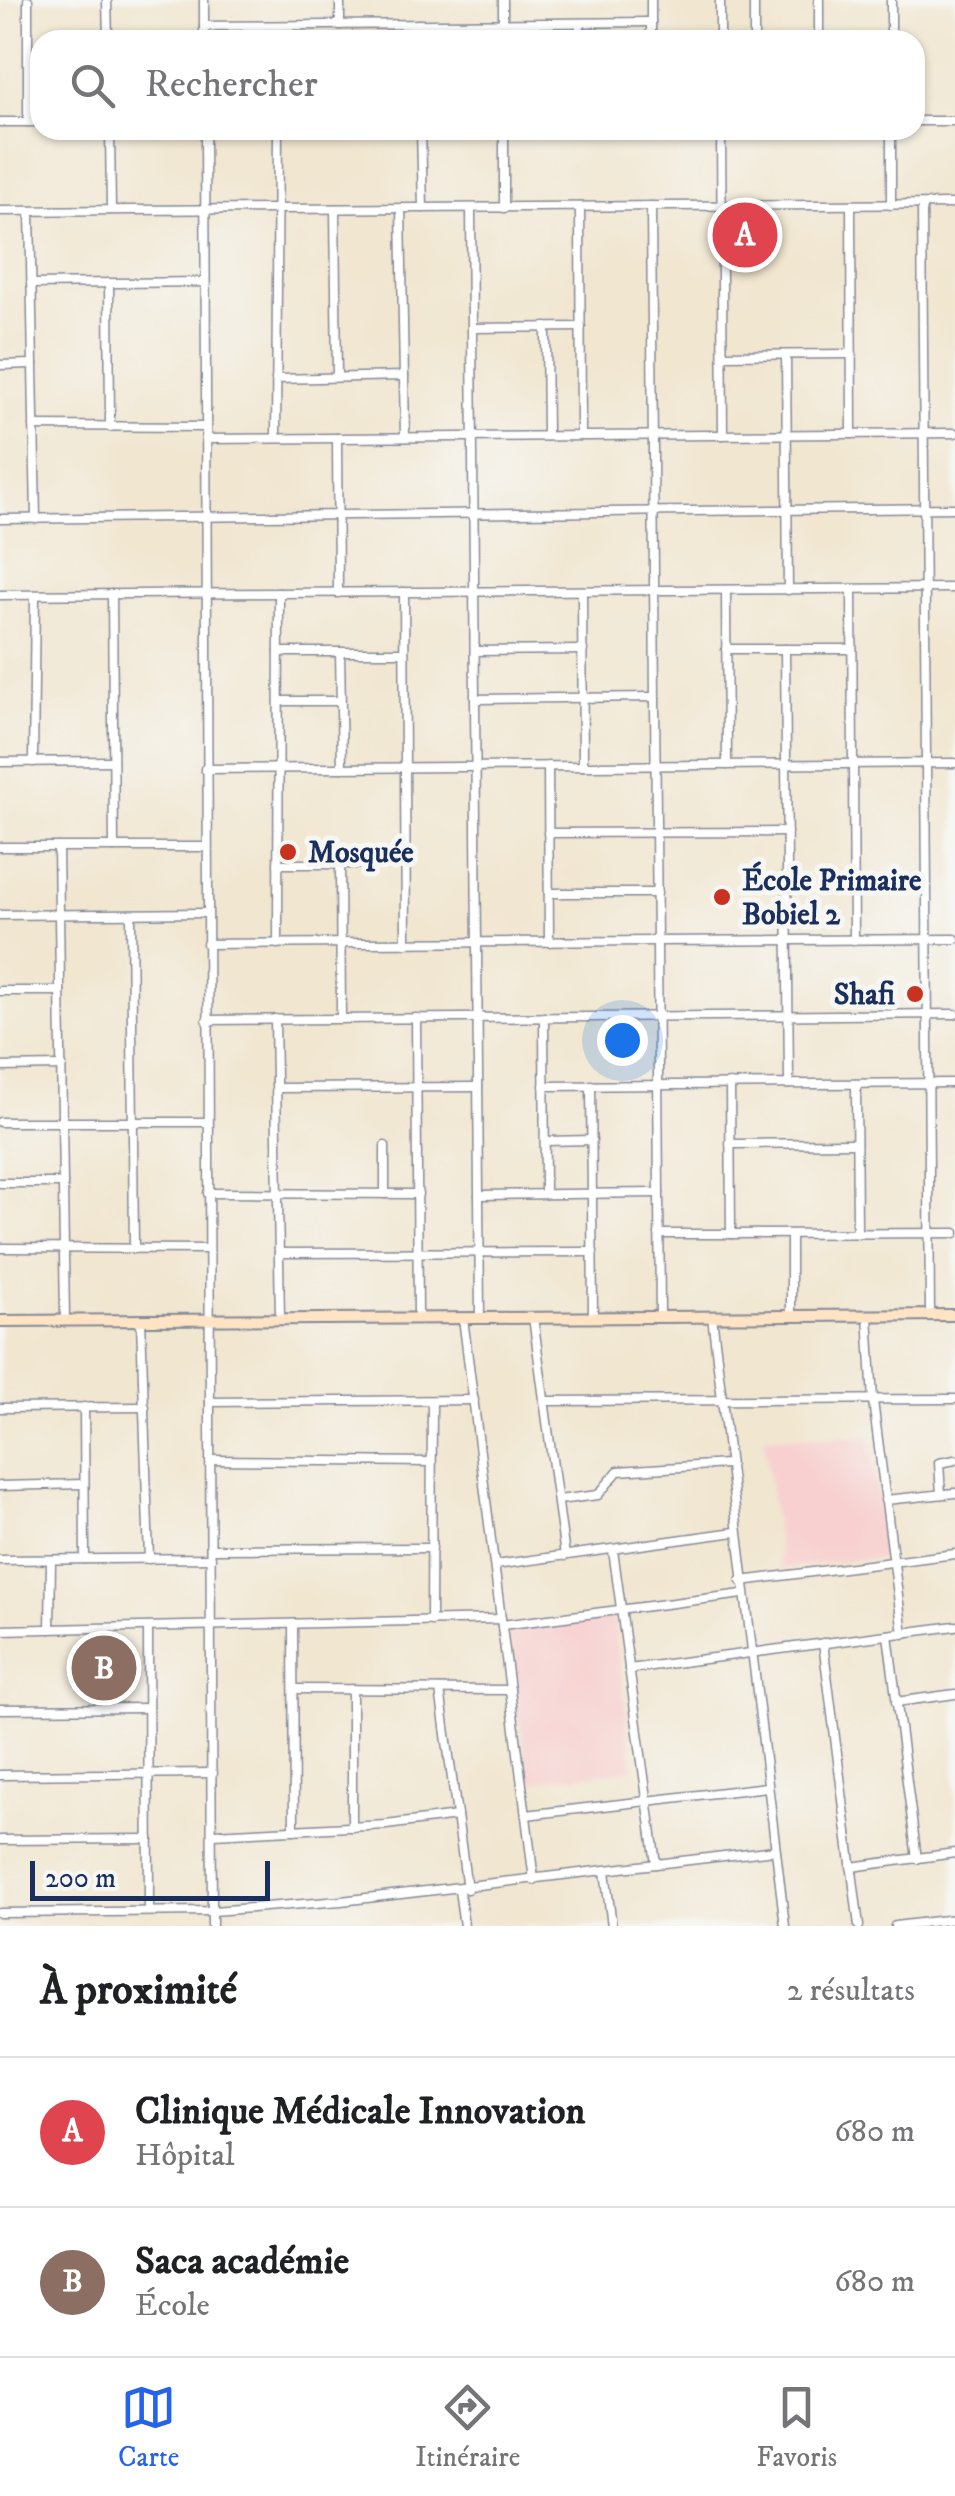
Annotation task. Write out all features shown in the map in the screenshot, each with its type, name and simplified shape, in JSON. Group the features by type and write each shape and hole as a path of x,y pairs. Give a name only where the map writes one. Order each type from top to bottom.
{"street":[{"path":"0,122 28,122 28,0"},
{"path":"107,0 108,30"},
{"path":"204,0 204,30"},
{"path":"340,0 340,25"},
{"path":"503,0 503,30"},
{"path":"651,0 651,30"},
{"path":"720,0 720,30"},
{"path":"754,0 754,30"},
{"path":"819,0 819,30"},
{"path":"891,0 891,30"},
{"path":"204,26 651,22"},
{"path":"580,23 580,30"},
{"path":"418,24 418,30"},
{"path":"278,25 278,30"},
{"path":"925,121 955,121"},
{"path":"110,140 111,210"},
{"path":"205,140 212,1926"},
{"path":"276,438 278,140"},
{"path":"422,140 422,208"},
{"path":"504,140 504,208"},
{"path":"721,140 723,435"},
{"path":"891,140 891,205"},
{"path":"922,204 930,1315"},
{"path":"0,211 955,204"},
{"path":"850,205 852,434"},
{"path":"651,206 660,1316"},
{"path":"580,207 582,436"},
{"path":"401,208 405,437"},
{"path":"471,208 480,1318"},
{"path":"336,209 337,377"},
{"path":"30,211 36,519"},
{"path":"31,284 205,282"},
{"path":"109,283 110,426"},
{"path":"472,328 581,327"},
{"path":"546,328 547,436"},
{"path":"786,354 788,590"},
{"path":"722,355 852,354"},
{"path":"0,364 33,364"},
{"path":"276,379 404,376"},
{"path":"34,426 206,427"},
{"path":"206,438 955,433"},
{"path":"337,438 338,593"},
{"path":"0,519 955,508"},
{"path":"0,595 955,588"},
{"path":"852,589 854,940"},
{"path":"726,590 727,765"},
{"path":"582,591 584,766"},
{"path":"404,592 406,943"},
{"path":"278,944 279,593"},
{"path":"112,594 114,846"},
{"path":"33,762 35,595"},
{"path":"726,650 852,648"},
{"path":"786,649 789,1084"},
{"path":"475,651 582,650"},
{"path":"279,652 404,652"},
{"path":"340,652 342,768"},
{"path":"475,698 655,697"},
{"path":"279,701 340,701"},
{"path":"0,762 113,761"},
{"path":"205,769 955,763"},
{"path":"548,766 549,942"},
{"path":"548,834 787,832"},
{"path":"58,846 65,1320"},
{"path":"0,847 206,846"},
{"path":"278,864 406,864"},
{"path":"340,864 341,1018"},
{"path":"549,894 656,893"},
{"path":"0,915 207,913"},
{"path":"131,914 134,1249"},
{"path":"207,944 955,939"},
{"path":"0,992 60,991"},
{"path":"207,1020 955,1014"},
{"path":"544,1017 545,1194"},
{"path":"416,1018 418,1318"},
{"path":"275,1019 280,1319"},
{"path":"0,1066 62,1066"},
{"path":"544,1086 955,1083"},
{"path":"730,1084 731,1234"},
{"path":"856,1084 857,1233"},
{"path":"591,1086 593,1317"},
{"path":"277,1088 478,1087"},
{"path":"0,1122 208,1122"},
{"path":"545,1140 592,1140"},
{"path":"730,1144 856,1143"},
{"path":"385,1146 385,1194"},
{"path":"0,1183 63,1182"},
{"path":"208,1194 418,1194"},
{"path":"479,1195 659,1194"},
{"path":"659,1234 955,1232"},
{"path":"791,1234 792,1316"},
{"path":"0,1248 208,1250"},
{"path":"279,1253 592,1252"},
{"path":"868,1315 873,1401 903,1634"},
{"path":"0,1320 955,1315"},
{"path":"712,1316 726,1464 785,1926"},
{"path":"533,1317 566,1556"},
{"path":"463,1318 534,1880"},
{"path":"140,1320 149,1559"},
{"path":"544,1401 955,1399"},
{"path":"210,1402 474,1400"},
{"path":"431,1620 432,1401"},
{"path":"84,1407 86,1560"},
{"path":"0,1408 145,1407"},
{"path":"210,1460 431,1462"},
{"path":"941,1494 938,1465 955,1460"},
{"path":"558,1500 598,1495 618,1471 726,1464"},
{"path":"0,1486 84,1484"},
{"path":"885,1500 955,1493"},
{"path":"495,1565 735,1532"},
{"path":"0,1560 149,1559 211,1553 432,1548"},
{"path":"613,1550 656,1864"},
{"path":"741,1581 955,1554"},
{"path":"50,1560 50,1629"},
{"path":"0,1630 431,1620 502,1622 742,1594"},
{"path":"292,1624 294,1830"},
{"path":"629,1669 955,1626"},
{"path":"148,1627 150,1911"},
{"path":"888,1635 917,1858"},
{"path":"823,1644 858,1926"},
{"path":"294,1689 510,1690"},
{"path":"352,1689 352,1827"},
{"path":"440,1690 457,1816 464,1926"},
{"path":"896,1702 955,1695"},
{"path":"0,1709 148,1708"},
{"path":"0,1776 214,1773"},
{"path":"526,1815 767,1787"},
{"path":"214,1834 352,1827 457,1816"},
{"path":"0,1840 148,1839"},
{"path":"0,1913 212,1911 463,1889 775,1850"},
{"path":"851,1867 955,1853"},
{"path":"605,1871 612,1926"},
{"path":"896,1926 955,1919"}],"shaded area":[{"path":"764,1437 870,1437 886,1557 781,1569"},
{"path":"613,1616 633,1769 529,1782 507,1629"}],"place":[{"name":"Clinique Médicale Innovation","path":"745,235"},
{"name":"Mosquée","path":"288,852"},
{"name":"École Primaire Bobiel 2","path":"722,897"},
{"name":"Shafi","path":"915,994"},
{"name":"Saca académie","path":"104,1668"}]}
